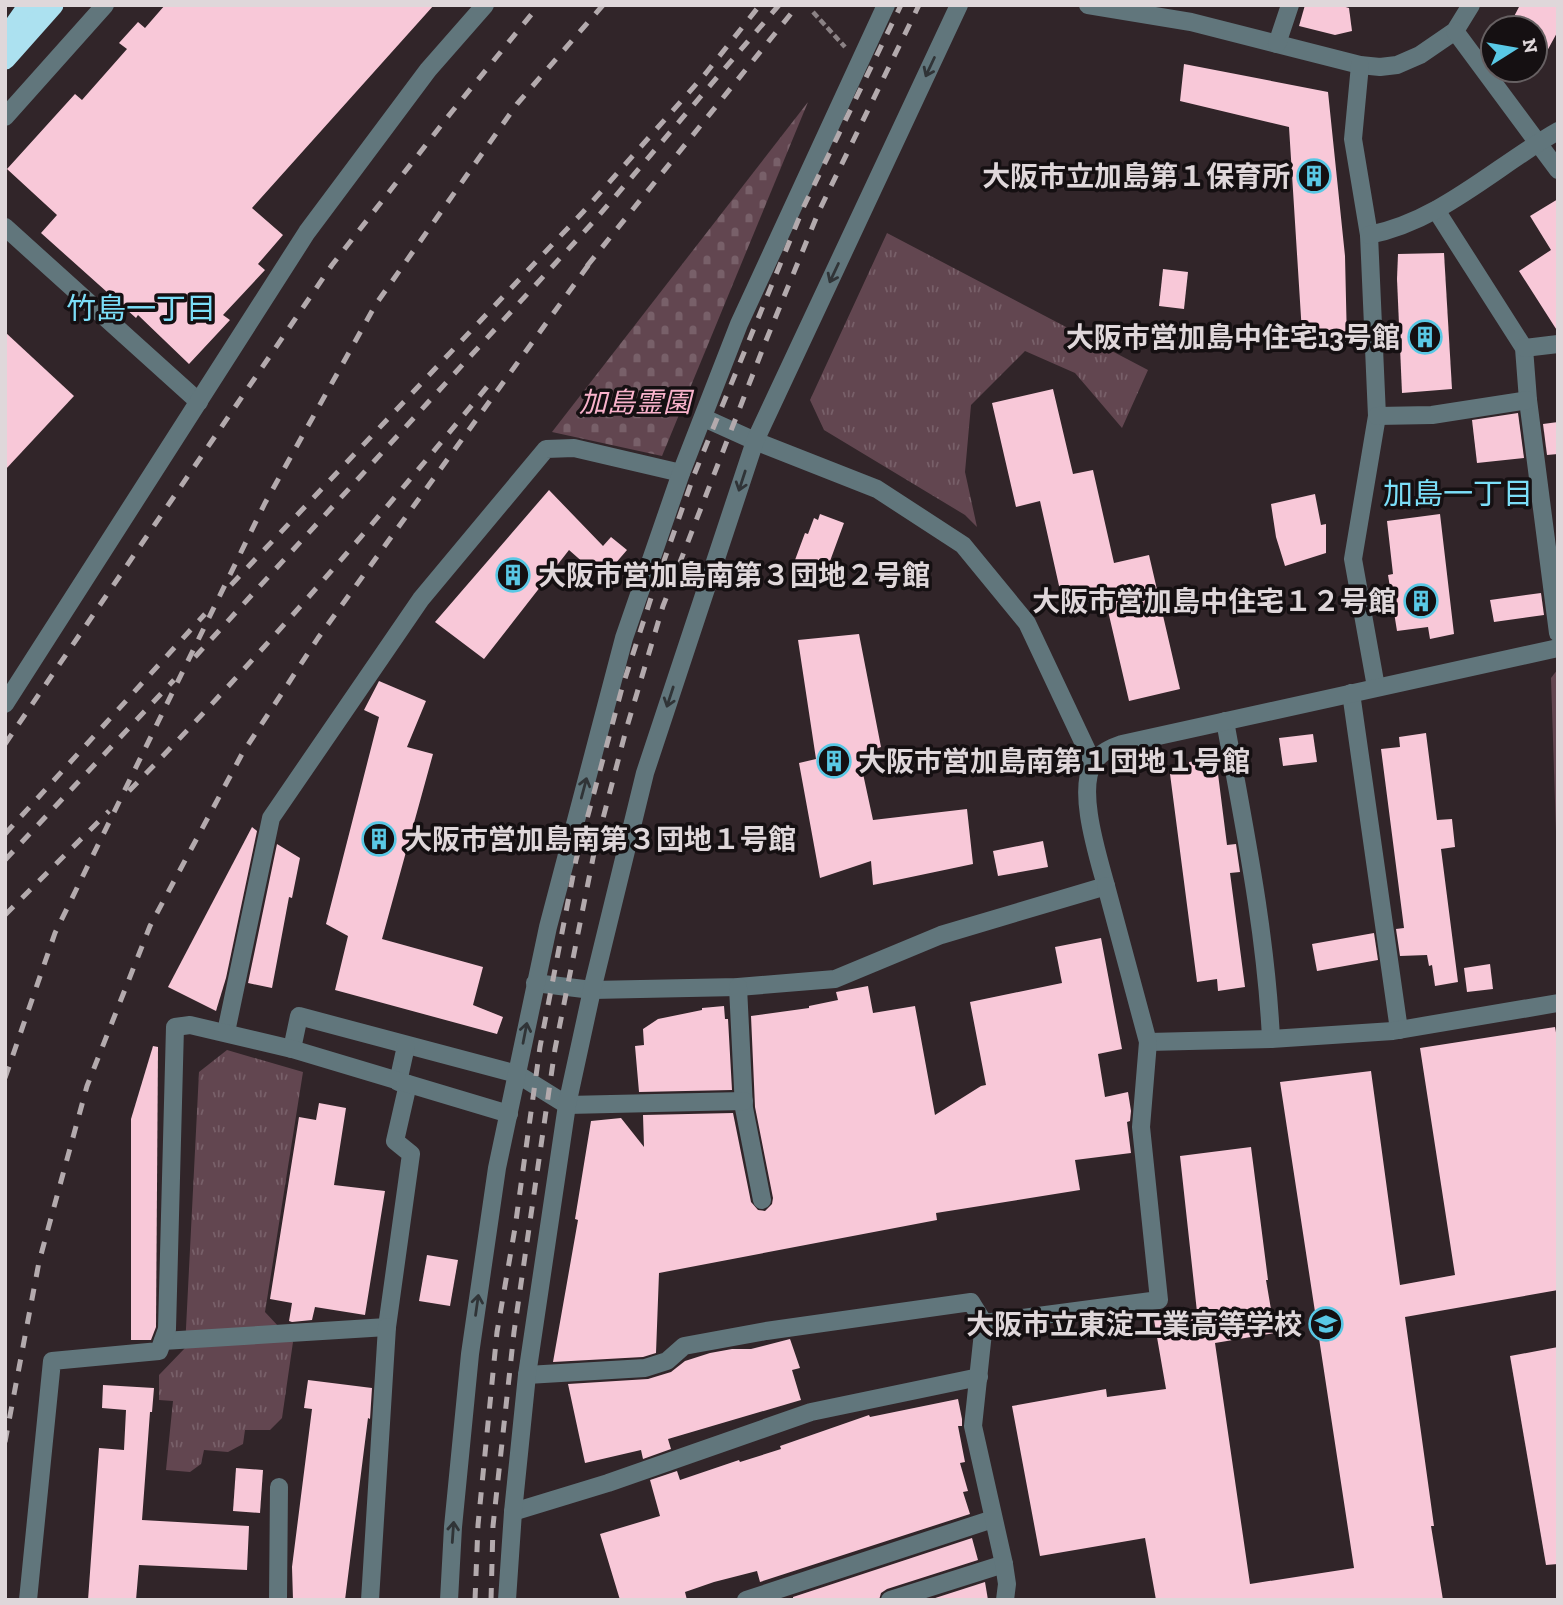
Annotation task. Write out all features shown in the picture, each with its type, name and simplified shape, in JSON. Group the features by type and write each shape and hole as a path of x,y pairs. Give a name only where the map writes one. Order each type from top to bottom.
{"highway":[{"path":"5,39 29,5"},
{"path":"5,59 53,5"}],"street":[{"path":"5,117 105,5"},
{"path":"5,704 307,232 428,70 485,5"},
{"path":"449,1600 453,1527 470,1354 497,1168 535,983 624,638 681,473 739,324 886,5"},
{"path":"507,1600 527,1375 567,1105 645,773 755,441 959,5"},
{"path":"1088,5 1191,22 1380,68 1397,65 1420,55 1455,31 1471,5"},
{"path":"1277,44 1290,5"},
{"path":"1455,31 1558,170"},
{"path":"1360,65 1353,139 1369,235 1377,416 1353,559 1376,687"},
{"path":"1369,235 1392,231 1436,209 1558,131"},
{"path":"1436,209 1524,348 1528,400 1558,633"},
{"path":"5,227 200,402"},
{"path":"1524,348 1558,344"},
{"path":"1377,416 1432,415 1528,400"},
{"path":"704,418 877,489 962,545 1027,623 1093,763"},
{"path":"226,1032 271,818 421,599 546,449 574,448 681,473"},
{"path":"984,1323 1158,1300 1141,1127 1148,1042 1093,837 1087,788 1093,763 1106,750 1122,744 1558,648"},
{"path":"1351,692 1399,1030"},
{"path":"1226,721 1254,888 1270,1008 1271,1039"},
{"path":"535,983 592,990 738,987 835,979 942,935 1106,886"},
{"path":"738,987 744,1101 762,1200"},
{"path":"1148,1042 1271,1039 1399,1030 1558,1003"},
{"path":"292,1049 299,1016 517,1074 567,1105 744,1101"},
{"path":"28,1600 52,1361 159,1351 167,1329 175,1027 190,1025 292,1049 509,1114"},
{"path":"370,1600 387,1326 411,1154 395,1141 407,1046"},
{"path":"527,1375 645,1368 667,1361 684,1346 766,1331 971,1302 984,1323 973,1426 1004,1564 1007,1584 1005,1600"},
{"path":"163,1340 387,1326"},
{"path":"513,1512 608,1483 811,1412 979,1377"},
{"path":"278,1600 279,1487"},
{"path":"746,1600 993,1518"},
{"path":"890,1600 1004,1564"}],"path":[{"path":"813,12 850,53"}],"green space":[{"name":"加島霊園","path":"808,102 662,456 552,432"},
{"path":"887,233 1148,370 1122,428 1075,373 1025,351 971,405 965,472 977,527 965,515 824,430 810,400"},
{"path":"1558,669 1558,893 1551,678"},
{"path":"227,1050 303,1072 265,1312 293,1342 282,1418 270,1430 245,1430 243,1444 228,1452 204,1450 201,1464 190,1472 166,1470 173,1401 159,1400 159,1375 185,1348 199,1072"}],"building":[{"path":"165,5 434,5 252,208 283,235 258,264 265,270 223,315 230,320 189,364 138,315 136,318 41,233 57,215 7,169 75,94 82,100 127,49 119,43 138,22 145,28"},
{"path":"1305,5 1339,5 1349,8 1352,31 1335,35 1299,26"},
{"path":"1520,5 1558,5 1558,31 1549,47 1549,14 1515,14"},
{"name":"大阪市立加島第１保育所","path":"1184,64 1328,92 1345,256 1347,343 1303,349 1289,127 1180,101"},
{"path":"1558,199 1558,332 1519,271 1551,250 1530,216"},
{"name":"大阪市営加島中住宅13号館","path":"1444,253 1452,389 1402,393 1398,254"},
{"path":"1163,269 1188,272 1184,309 1159,306"},
{"path":"5,332 74,396 5,470"},
{"path":"1053,389 1073,474 1093,470 1114,563 1149,555 1180,689 1129,701 1105,598 1064,608 1040,501 1016,507 992,403"},
{"path":"1518,413 1524,458 1477,463 1472,420"},
{"path":"1558,422 1558,454 1547,455 1543,424"},
{"name":"大阪市営加島南第３団地２号館","path":"549,490 603,546 611,537 627,550 602,579 569,550 484,659 435,622"},
{"path":"1315,494 1321,525 1326,524 1326,553 1285,566 1276,537 1271,504"},
{"path":"820,514 844,523 826,572 795,560 805,533 808,534 814,518 818,520"},
{"name":"大阪市営加島中住宅１２号館","path":"1440,514 1454,634 1430,639 1428,627 1397,631 1388,575 1393,574 1387,521"},
{"path":"1541,593 1544,615 1494,622 1490,600"},
{"name":"大阪市営加島南第１団地１号館","path":"859,634 881,747 859,755 873,820 967,809 973,864 873,885 871,861 820,878 799,763 816,759 798,640"},
{"name":"大阪市営加島南第３団地１号館","path":"379,681 426,701 407,747 433,754 382,939 483,967 473,1005 503,1017 497,1034 335,990 348,936 326,924 379,717 364,710"},
{"path":"1426,733 1437,820 1452,819 1455,847 1441,849 1458,982 1435,986 1432,965 1429,966 1427,955 1400,956 1396,929 1404,928 1381,749 1400,747 1399,737"},
{"path":"1313,734 1317,762 1283,766 1279,738"},
{"path":"1216,758 1227,845 1236,844 1240,872 1230,873 1245,987 1218,991 1217,979 1197,982 1170,774 1190,772 1189,762"},
{"path":"252,827 257,831 226,978 216,1011 168,987"},
{"path":"1043,841 1048,867 998,876 993,851"},
{"path":"277,844 300,858 292,898 289,897 272,988 248,983"},
{"path":"1374,933 1378,960 1317,971 1312,944"},
{"path":"1101,938 1122,1049 1098,1054 1105,1097 1128,1092 1131,1111 1130,1121 1127,1122 1131,1153 1075,1160 1080,1190 936,1213 937,1220 659,1273 656,1353 643,1357 553,1362 578,1220 575,1219 591,1121 621,1118 644,1147 643,1115 733,1113 751,1202 758,1210 765,1211 772,1204 773,1198 755,1107 751,1016 809,1008 838,1000 836,992 868,986 873,1013 915,1006 935,1115 986,1085 970,1002 1062,983 1055,947"},
{"path":"1490,964 1493,989 1467,992 1464,968"},
{"path":"724,1006 725,1019 728,1019 732,1090 639,1092 635,1046 644,1045 643,1029 658,1019 702,1008"},
{"path":"1555,1027 1558,1044 1558,1290 1405,1317 1443,1600 1156,1600 1145,1538 1040,1556 1012,1406 1106,1389 1107,1397 1166,1389 1154,1320 1197,1312 1180,1156 1251,1147 1266,1280 1275,1333 1215,1343 1250,1584 1354,1568 1280,1082 1371,1071 1400,1285 1455,1275 1420,1048"},
{"path":"153,1046 158,1047 156,1327 151,1340 131,1340 131,1119"},
{"path":"319,1103 346,1108 334,1185 385,1191 365,1315 315,1307 312,1320 292,1322 289,1321 292,1303 270,1299 299,1117 316,1120"},
{"path":"427,1255 458,1260 450,1306 419,1301"},
{"path":"790,1339 800,1368 792,1370 801,1400 668,1439 671,1449 643,1459 641,1450 585,1463 568,1384 648,1379 671,1372 685,1361 710,1353 751,1349"},
{"path":"1558,1347 1558,1564 1546,1565 1510,1356"},
{"path":"308,1380 372,1388 345,1600 293,1600 292,1567 312,1409 304,1408"},
{"path":"103,1385 154,1388 142,1520 249,1526 247,1570 139,1565 136,1600 88,1600 99,1448 124,1450 126,1410 102,1408"},
{"path":"958,1399 962,1426 958,1426 965,1462 960,1463 968,1491 963,1492 970,1514 760,1582 757,1571 714,1582 685,1592 687,1600 620,1600 600,1534 660,1516 650,1480 677,1471 680,1480 781,1449 780,1446 869,1415 870,1417"},
{"path":"236,1468 263,1470 260,1513 233,1511"},
{"path":"972,1538 978,1560 887,1589 881,1593 879,1600 793,1600 793,1597"},
{"path":"985,1582 988,1600 929,1600"}],"railway":[{"path":"5,744 332,265 539,5"},
{"path":"5,1078 55,933 265,503 376,304 517,104 603,5"},
{"path":"231,585 583,212 706,73 760,5"},
{"path":"195,657 595,220 779,5"},
{"path":"587,266 798,5"},
{"path":"475,1600 478,1525 497,1332 515,1228 540,1047 576,860 622,688 694,475 804,206 901,5"},
{"path":"491,1600 493,1526 514,1332 555,1049 594,853 626,730 663,606 765,343 819,211 919,5"},
{"path":"5,1442 39,1262 87,1086 150,926 242,754 318,638 592,260"},
{"path":"129,791 314,591 491,382"},
{"path":"5,834 205,614"},
{"path":"5,860 174,680"},
{"path":"5,915 109,811"}],"place":[{"name":"大阪市立加島第１保育所","path":"1314,176"},
{"name":"大阪市営加島中住宅13号館","path":"1425,337"},
{"name":"大阪市営加島南第３団地２号館","path":"513,575"},
{"name":"大阪市営加島中住宅１２号館","path":"1421,601"},
{"name":"大阪市営加島南第１団地１号館","path":"834,761"},
{"name":"大阪市営加島南第３団地１号館","path":"379,839"},
{"name":"大阪市立東淀工業高等学校","path":"1326,1324"}],"district":[{"name":"竹島一丁目","path":"141,309"},
{"name":"加島一丁目","path":"1458,494"}]}
